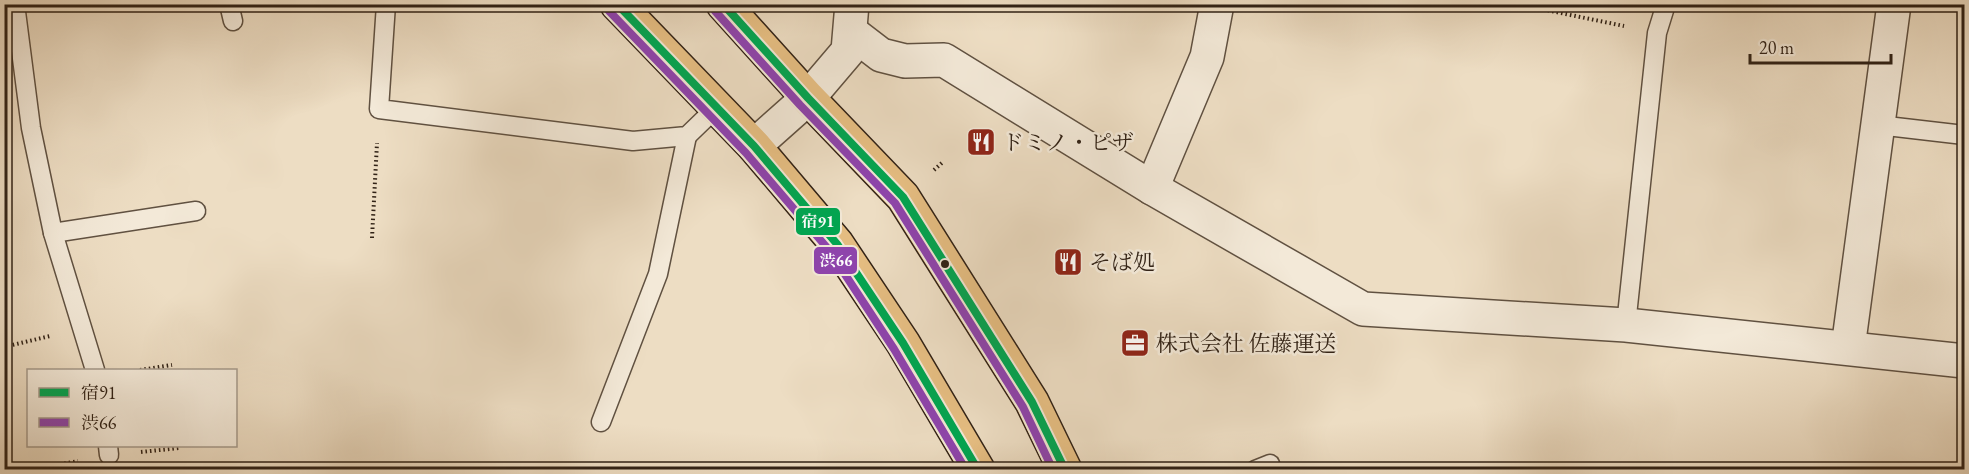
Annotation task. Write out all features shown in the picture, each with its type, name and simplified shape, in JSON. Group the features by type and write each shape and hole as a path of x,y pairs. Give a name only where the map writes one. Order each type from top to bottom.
{"main road":[{"path":"617,4 754,146 837,244 903,343 978,470"},
{"path":"723,4 808,98 903,197 1032,402 1065,470"}],"street":[{"path":"1152,188 1207,57 1217,4"},
{"path":"1848,348 1894,4"},
{"path":"754,146 808,98 848,51 851,18"},
{"path":"851,18 881,55 906,61 944,60 1152,188 1362,309 1626,325 1965,361"}],"lane":[{"path":"15,4 31,128 53,233 95,369"},
{"path":"386,4 380,110 633,141 687,136"},
{"path":"1626,325 1657,33 1666,4"},
{"path":"601,422 658,274 687,136 717,107"},
{"path":"1878,125 1965,135"},
{"path":"53,233 196,211"}],"path":[{"path":"1517,4 1657,33"},
{"path":"372,238 380,110"},
{"path":"4,347 81,328"},
{"path":"146,369 172,365"}],"transit line":[{"name":"宿91","path":"617,4 754,146 837,244 903,343 978,470"},
{"name":"宿91","path":"723,4 808,98 903,197 1032,402 1065,470"},
{"name":"渋66","path":"609,11 746,153 829,250 894,349 966,470"},
{"name":"渋66","path":"715,11 800,105 895,203 1023,407 1053,470"}],"place":[{"name":"ドミノ・ピザ","path":"981,142"},
{"name":"そば処","path":"1068,262"},
{"name":"株式会社 佐藤運送","path":"1135,343"}]}
